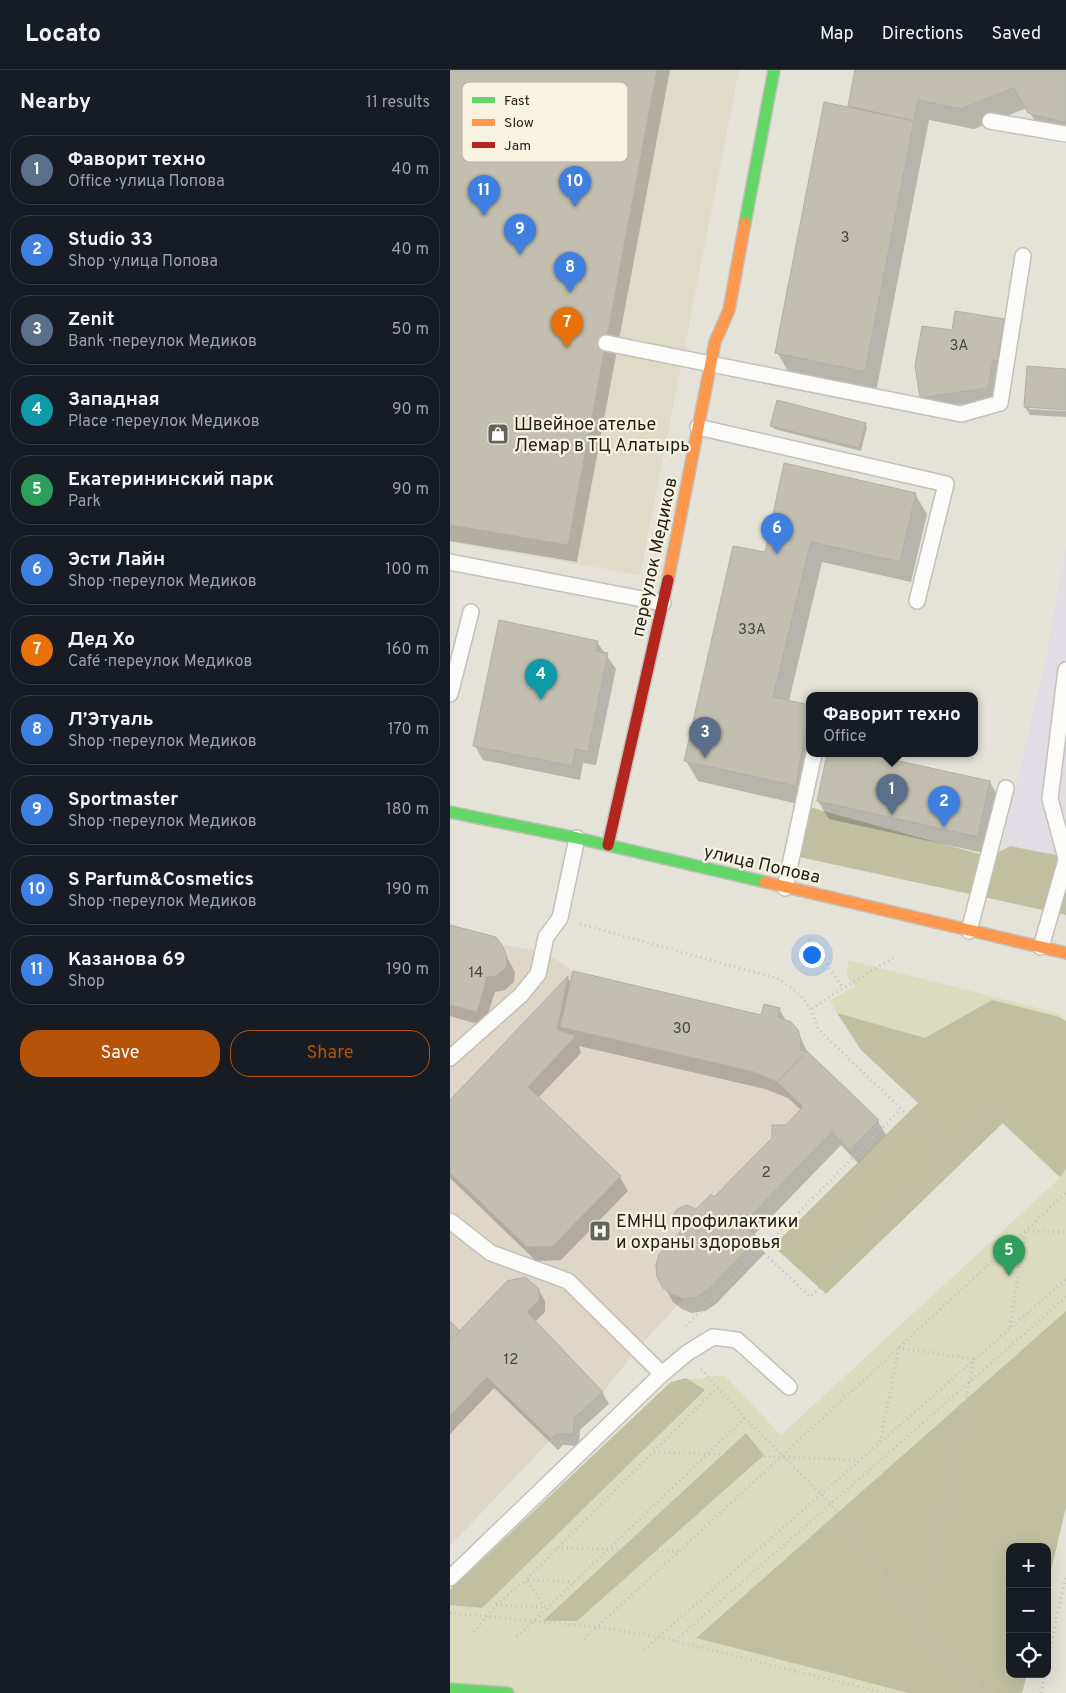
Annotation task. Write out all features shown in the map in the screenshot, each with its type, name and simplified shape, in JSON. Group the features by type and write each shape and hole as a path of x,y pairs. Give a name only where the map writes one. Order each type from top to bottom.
{"street":[{"name":"переулок Медиков","path":"608,845 662,603 715,342 729,310 774,70"},
{"name":"улица Попова","path":"450,812 608,845 1066,953"},
{"path":"450,1689 508,1693"}],"lane":[{"path":"990,121 1066,134"},
{"path":"606,343 961,414 1000,403 1023,256"},
{"path":"698,427 946,484 917,602"},
{"path":"450,562 662,603"},
{"path":"450,694 471,612"},
{"path":"1041,947 1066,859 1050,799 1066,670"},
{"path":"785,888 813,757"},
{"path":"969,931 1006,788"},
{"path":"450,1058 521,995 538,974 546,937 560,918 577,838"},
{"path":"450,1221 491,1253 568,1281 662,1374"},
{"path":"450,1578 662,1374 687,1353 713,1337 737,1340 789,1387"}],"path":[{"path":"560,918 779,979 797,991 812,1010 818,1029 900,1110 951,1157"},
{"path":"810,939 843,988"},
{"path":"812,1010 843,988 892,958"},
{"path":"761,1250 810,1297 1000,1107"},
{"path":"900,1110 674,1339 745,1418 831,1504 920,1628 984,1693"},
{"path":"584,1639 1066,1193"},
{"path":"1025,1231 1066,1232"},
{"path":"1010,1327 1025,1231"},
{"path":"644,1650 974,1358 1066,1280"},
{"path":"675,1641 1066,1297"},
{"path":"899,1348 974,1358"},
{"path":"880,1442 899,1348"},
{"path":"920,1628 974,1358"},
{"path":"474,1632 496,1605 526,1580 717,1388"},
{"path":"517,1636 745,1418"},
{"path":"654,1452 783,1455 859,1460"},
{"path":"558,1548 679,1551"},
{"path":"1051,1644 1066,1575"},
{"path":"526,1580 574,1582"},
{"path":"526,1580 545,1608"},
{"path":"496,1605 545,1608"},
{"path":"450,1613 596,1627 659,1637 884,1693"},
{"path":"1041,1693 1044,1678"}],"shaded area":[{"path":"450,70 739,70 640,575 450,542"},
{"path":"1066,547 1066,859 1002,843 1043,672"},
{"name":"ЕМНЦ профилактики и охраны здоровья","path":"450,925 496,937 502,945 545,952 573,971 560,1027 754,1072 777,1082 807,1051 850,1150 832,1132 743,1224 707,1291 696,1297 683,1299 637,1349 603,1392 574,1418 573,1434 556,1434 450,1546"}],"green space":[{"path":"802,805 990,857 1010,846 1066,857 1066,915 790,855"},
{"path":"848,960 1057,1013 1066,1020 1066,1507 1051,1570 1051,1543 1006,1543 1006,1678 1026,1678 1022,1693 450,1693 450,1590 671,1382 724,1375 781,1435 1060,1178 906,1033 837,1013 830,1001 855,986 847,978"},
{"path":"992,1000 1059,1017 1066,1021 1066,1169 1060,1177 1003,1123 826,1294 773,1246 918,1103 861,1050 837,1013 925,1038"},
{"path":"1066,1311 1066,1507 1051,1570 1051,1543 1006,1543 1006,1678 1026,1678 1022,1693 909,1693 696,1638"},
{"path":"686,1378 705,1390 482,1608 450,1605 450,1590 671,1382"},
{"path":"746,1433 764,1455 577,1621 543,1621"}],"building":[{"path":"450,70 657,70 568,545 450,525"},
{"path":"855,70 1066,70 1066,123 1028,113 1014,88 961,109 918,100 914,121 848,106"},
{"path":"824,102 914,121 865,372 775,353"},
{"path":"955,311 1004,319 997,361 993,360 988,388 920,398 915,366 922,326 952,330"},
{"path":"1027,366 1066,369 1066,410 1024,407"},
{"path":"777,400 866,423 859,448 770,426"},
{"path":"784,463 916,493 900,562 811,542 773,697 806,704 806,728 796,786 684,761 733,546 765,552"},
{"path":"499,620 598,641 596,651 608,653 588,752 576,749 572,766 473,746"},
{"path":"826,757 881,757 990,781 978,837 817,801"},
{"path":"450,925 496,937 507,957 506,968 496,976 487,977 477,1012 450,1005"},
{"path":"573,971 761,1015 764,1004 780,1008 778,1017 791,1022 798,1030 801,1040 800,1050 807,1051 777,1082 754,1072 560,1027"},
{"path":"568,976 557,1030 574,1035 574,1038 528,1087 621,1176 553,1246 527,1247 450,1173 450,1100"},
{"path":"807,1051 879,1120 850,1150 832,1132 743,1224 758,1238 707,1291 696,1297 684,1299 673,1295 663,1288 657,1277 656,1265 659,1254 681,1231 675,1225 674,1214 677,1209 687,1205 696,1209 711,1194 714,1197 772,1138 772,1125 786,1125 803,1107 777,1082"},
{"path":"525,1277 539,1289 539,1300 527,1312 603,1392 574,1418 573,1434 556,1434 551,1439 487,1377 450,1416 450,1341 507,1281"},
{"path":"450,1321 460,1331 450,1341"}],"traffic: fast":[{"path":"745,223 774,70"},
{"path":"450,812 577,838 765,882"},
{"path":"450,1689 508,1693"}],"traffic: slow":[{"path":"668,580 715,342 729,310 745,223"},
{"path":"765,882 1066,953"}],"traffic: jam":[{"path":"608,845 668,580"}],"place":[{"name":"S Parfum&Cosmetics","path":"575,207"},
{"name":"Казанова 69","path":"484,216"},
{"name":"Sportmaster","path":"520,255"},
{"name":"Л’Этуаль","path":"570,293"},
{"name":"Дед Хо","path":"567,348"},
{"name":"Швейное ателье Лемар в ТЦ Алатырь","path":"498,434"},
{"name":"Эсти Лайн","path":"777,554"},
{"name":"Западная","path":"541,700"},
{"name":"Zenit","path":"705,758"},
{"name":"Фаворит техно","path":"892,815"},
{"name":"Studio 33","path":"944,827"},
{"name":"ЕМНЦ профилактики и охраны здоровья","path":"600,1231"},
{"name":"Екатерининский парк","path":"1009,1276"}]}
